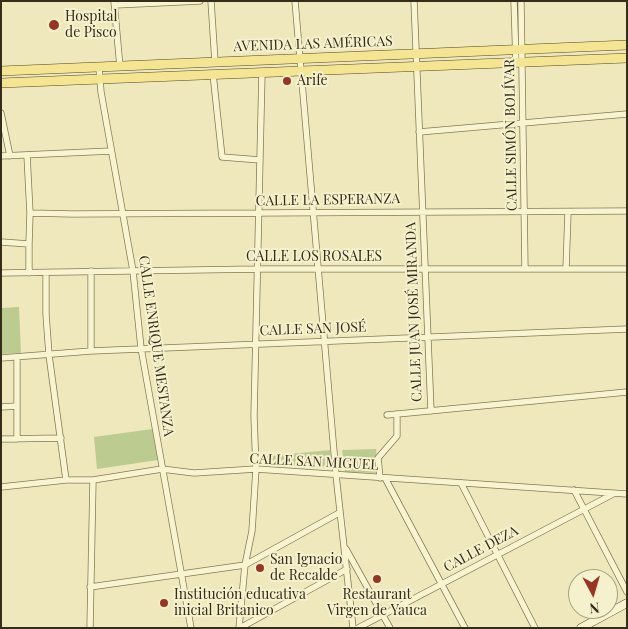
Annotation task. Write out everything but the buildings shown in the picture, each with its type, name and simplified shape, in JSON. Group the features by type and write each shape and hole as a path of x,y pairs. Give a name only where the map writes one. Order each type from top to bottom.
{"main road":[{"name":"AVENIDA LAS AMÉRICAS","path":"1,71 627,45"},
{"name":"AVENIDA LAS AMÉRICAS","path":"1,83 627,58"},
{"path":"241,61 242,73"}],"street":[{"path":"120,67 115,3 200,1"},
{"path":"211,1 214,62"},
{"path":"295,1 336,475 353,628"},
{"name":"CALLE JUAN JOSÉ MIRANDA","path":"414,1 431,411"},
{"name":"CALLE SIMÓN BOLÍVAR","path":"514,1 519,49"},
{"name":"CALLE SIMÓN BOLÍVAR","path":"521,1 519,62 523,123 526,269"},
{"name":"CALLE ENRIQUE MESTANZA","path":"99,68 111,151 133,271 141,348 191,628"},
{"path":"239,628 245,564 252,530 256,469 254,416 262,72"},
{"path":"213,74 222,157 260,160"},
{"path":"1,113 10,156"},
{"path":"419,132 627,114"},
{"path":"1,156 111,151"},
{"path":"27,155 30,213 29,273"},
{"name":"CALLE LA ESPERANZA","path":"30,213 627,211"},
{"path":"566,269 568,212"},
{"path":"1,242 29,244"},
{"name":"CALLE LOS ROSALES","path":"1,273 46,274 91,271 258,269 627,268"},
{"path":"91,271 92,351"},
{"path":"46,274 49,355 66,480"},
{"name":"CALLE SAN JOSÉ","path":"1,358 141,348 627,330"},
{"path":"17,357 17,439"},
{"path":"387,415 627,392"},
{"path":"1,407 16,406"},
{"path":"397,414 397,436 378,458 383,478 465,628"},
{"path":"1,439 61,438"},
{"name":"CALLE SAN MIGUEL","path":"1,487 66,480 93,480 162,469 194,473 256,469 627,494"},
{"path":"90,628 93,480"},
{"path":"460,483 535,628"},
{"path":"574,490 627,592"},
{"name":"CALLE DEZA","path":"358,628 615,493"},
{"path":"90,586 245,564 340,513"},
{"path":"344,545 390,628"},
{"path":"239,628 347,569"},
{"path":"581,628 627,603"}],"green space":[{"path":"19,307 21,353 1,354 1,308"},
{"path":"152,429 158,460 97,469 94,437"},
{"path":"376,449 378,473 345,472 342,450"},
{"path":"330,450 332,467 259,464 259,457"}],"place":[{"name":"Hospital de Pisco","path":"54,25"},
{"name":"Arife","path":"287,81"},
{"name":"San Ignacio de Recalde","path":"260,568"},
{"name":"Restaurant Virgen de Yauca","path":"377,579"},
{"name":"Institución educativa inicial Britanico","path":"164,603"}]}
